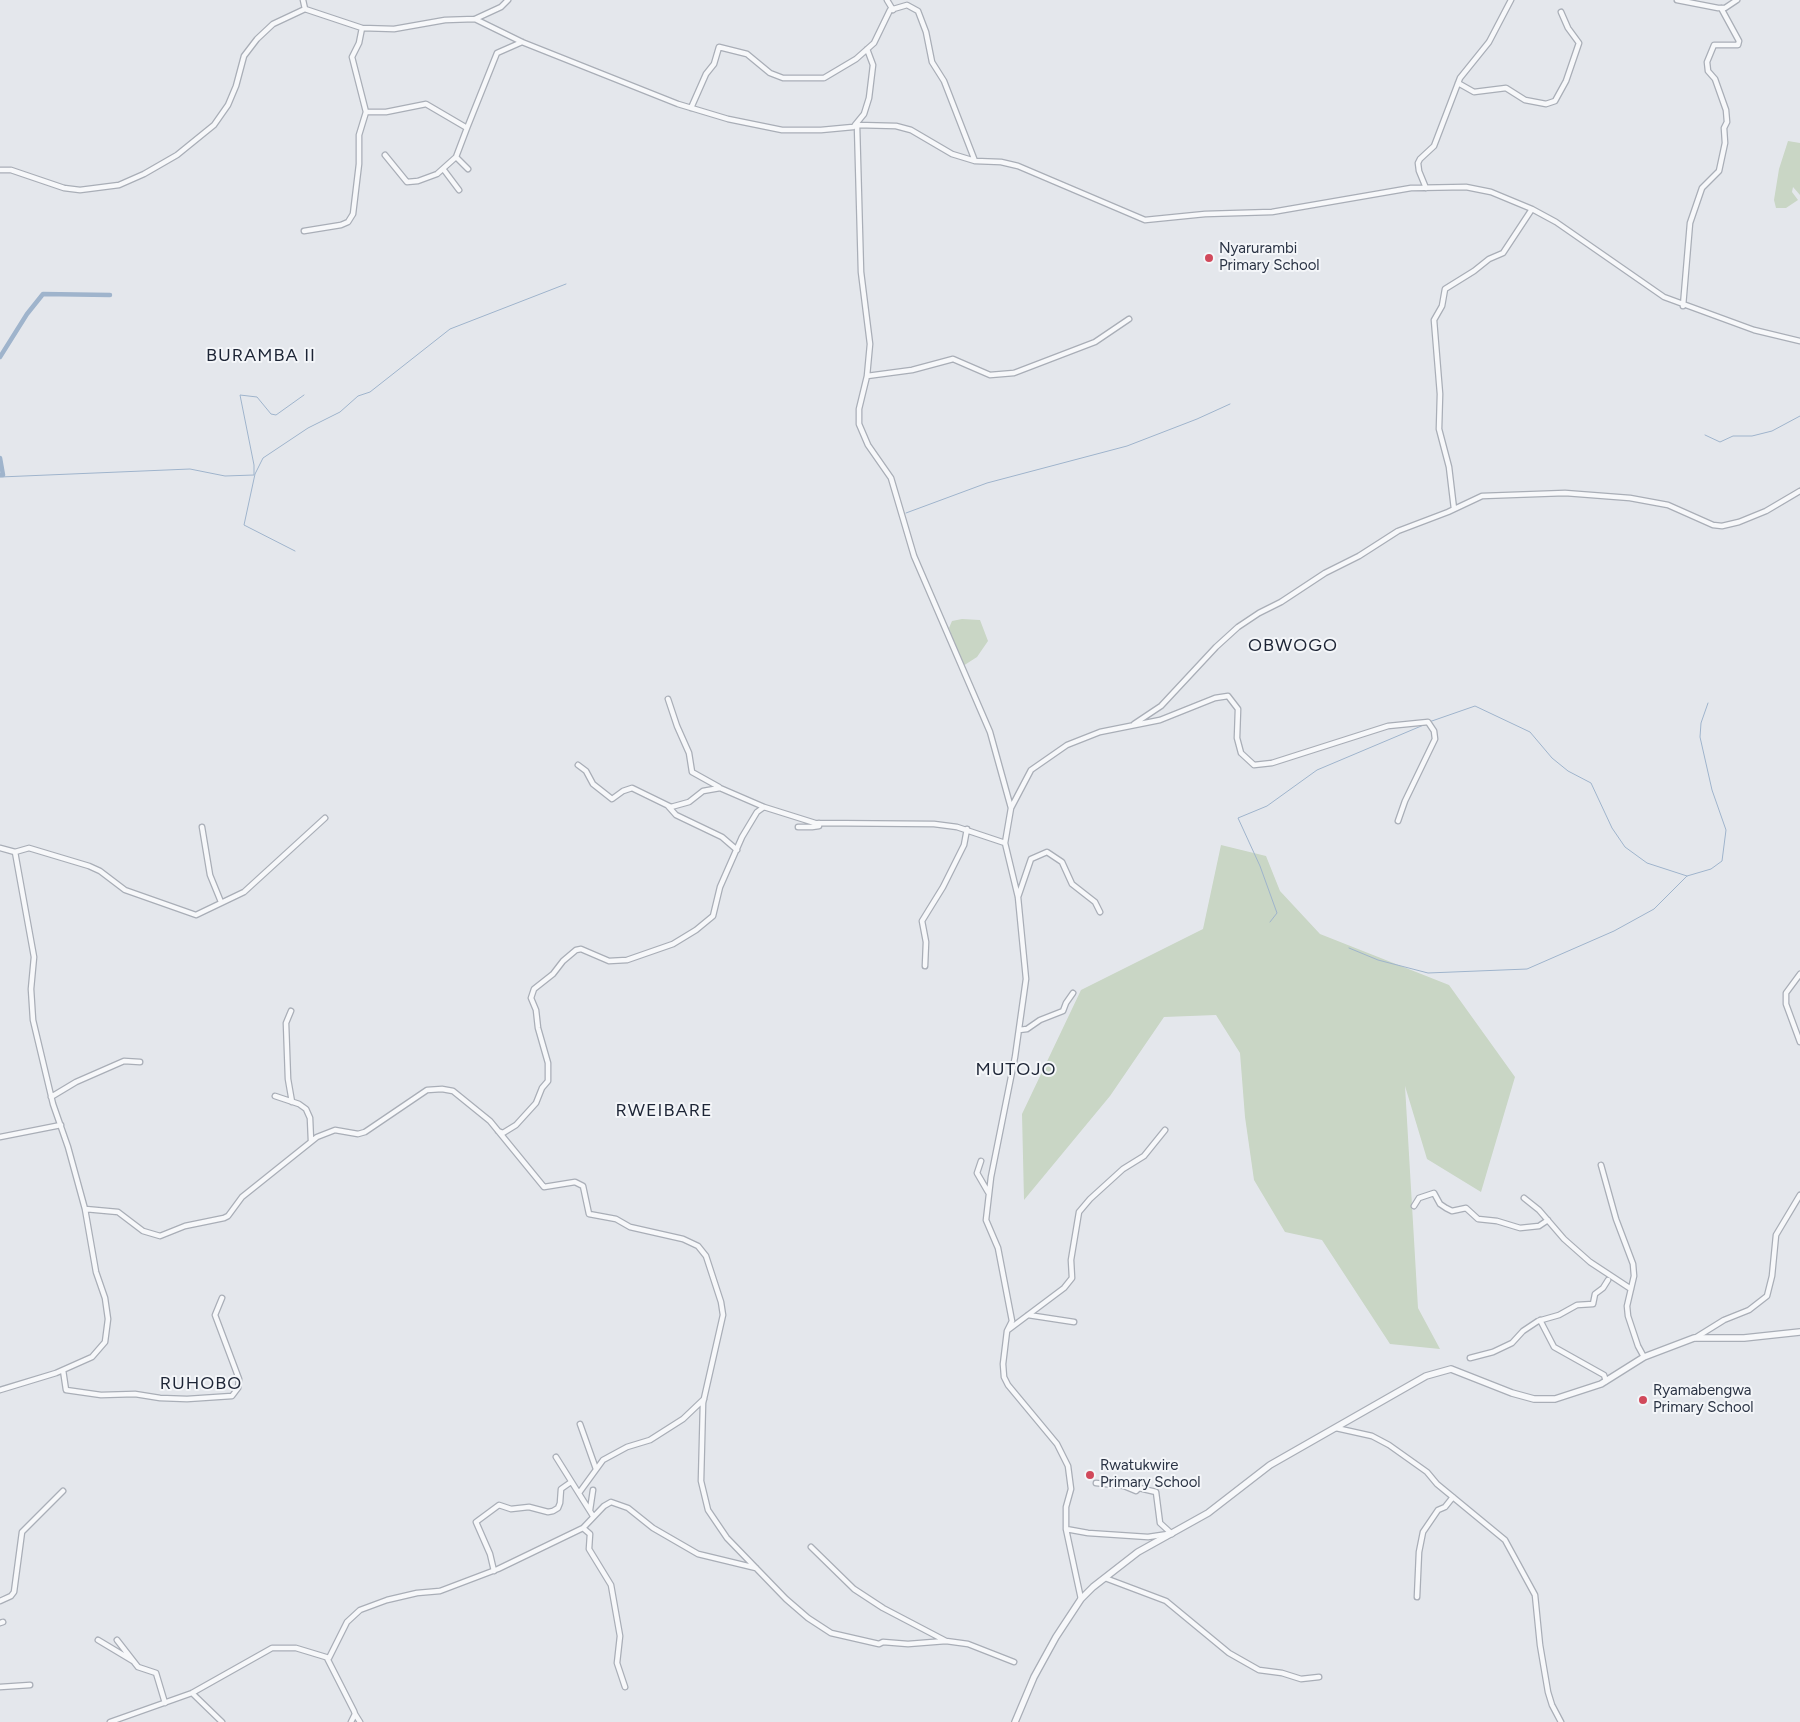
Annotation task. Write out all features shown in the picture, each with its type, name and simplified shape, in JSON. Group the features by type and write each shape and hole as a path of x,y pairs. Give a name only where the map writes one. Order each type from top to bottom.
{"street":[{"path":"303,0 305,9"},
{"path":"475,20 501,6 508,0"},
{"path":"886,0 893,10"},
{"path":"1426,188 1418,163 1434,146 1458,82 1489,42 1511,0"},
{"path":"1677,0 1721,8 1725,8 1737,0"},
{"path":"691,108 706,74 714,64 719,47 747,54 770,73 784,78 814,79 829,76 867,49 877,39 890,10 909,2 918,11 926,32 926,42 932,62 944,81 975,161"},
{"path":"1683,306 1690,223 1702,188 1719,171 1725,144 1726,110 1715,79 1708,71 1707,62 1714,44 1738,45 1739,41 1721,8"},
{"path":"0,170 11,170 64,188 80,190 119,185 144,174 177,155 214,125 228,105 236,86 244,56 256,39 273,24 305,9 362,28 394,29 444,20 475,20 522,42 691,108 728,119 782,130 896,126 912,130 952,154 975,161 1001,162 1018,166 1145,220 1205,214 1272,212 1377,193 1426,188 1466,187 1491,192 1532,209 1576,235 1655,292 1683,306 1754,330 1800,341"},
{"path":"1458,82 1474,92 1506,88 1525,100 1546,104 1555,100 1566,81 1579,43 1568,28 1562,12"},
{"path":"304,231 341,225 348,222 353,214 359,164 359,135 366,112 352,57 359,43 362,28"},
{"path":"385,155 410,183 444,170 456,158 496,53 522,42"},
{"path":"867,49 872,65 869,98 864,114 855,126 861,272 870,344 866,376 858,409 862,434 891,478 914,556 990,732 1011,808"},
{"path":"366,112 386,112 426,104 467,128"},
{"path":"456,158 468,169"},
{"path":"444,170 459,190"},
{"path":"1454,509 1449,467 1439,428 1440,394 1434,320 1442,306 1445,288 1474,271 1489,259 1503,253 1532,209"},
{"path":"866,376 912,370 953,359 990,375 1014,373 1096,342 1128,319"},
{"path":"1134,724 1161,706 1185,683 1216,647 1238,627 1259,613 1281,602 1325,573 1359,556 1398,531 1482,496 1492,494 1593,494 1668,505 1713,525 1722,526 1739,522 1766,511 1800,490"},
{"path":"1081,1599 1066,1529 1066,1507 1071,1489 1068,1466 1057,1444 1004,1377 1003,1364 1007,1331 1012,1320 1009,1313 998,1248 986,1220 988,1193 1019,1030 1026,979 1018,897 1005,843 1011,808 1031,770 1081,738 1134,724 1160,720 1215,698 1228,696 1238,709 1237,738 1241,753 1249,762 1260,765 1332,745 1388,726 1426,721 1432,726 1435,739 1405,801 1398,821"},
{"path":"668,699 689,753 692,772 720,788 764,807 819,823 934,824 967,829 1005,843"},
{"path":"578,765 586,771 590,780 608,797 612,799 623,791 632,788 650,795 668,806 676,815 722,838 736,846 738,850"},
{"path":"668,806 689,802 703,791 720,788"},
{"path":"496,1131 503,1133 516,1125 536,1103 542,1088 548,1081 548,1063 538,1028 536,1010 531,998 534,989 553,974 563,961 581,948 608,961 627,960 669,946 696,930 713,916 720,888 752,819 764,807"},
{"path":"0,848 15,852 29,848 89,866 100,871 125,890 194,915 200,915 220,902 244,892 325,818"},
{"path":"798,827 812,828 819,826 819,823"},
{"path":"202,827 210,875 220,902"},
{"path":"924,966 926,942 922,921 943,888 964,845 967,829"},
{"path":"0,1390 63,1370 100,1351 107,1333 105,1298 96,1272 85,1209 51,1097 33,1020 31,990 34,957 15,852"},
{"path":"1018,897 1031,859 1047,852 1062,862 1072,884 1095,902 1100,912"},
{"path":"1800,974 1786,993 1786,1004 1800,1042"},
{"path":"1019,1030 1027,1029 1040,1020 1063,1011 1073,993"},
{"path":"291,1011 286,1023 288,1080 292,1102"},
{"path":"51,1097 76,1082 124,1061 140,1062"},
{"path":"85,1209 118,1212 143,1231 160,1236 185,1226 224,1218 228,1216 242,1197 311,1141 335,1130 358,1134 365,1132 426,1090 442,1088 462,1096 490,1121 496,1131 544,1187 575,1182 583,1186 589,1214 616,1219 630,1227 683,1239 701,1250 719,1296 723,1315 704,1398 701,1481 705,1502 723,1533 756,1568 808,1618 835,1635 879,1644 883,1642 908,1644 946,1641 968,1644 1014,1662"},
{"path":"274,1096 306,1109 310,1118 311,1141"},
{"path":"0,1137 61,1126"},
{"path":"1007,1331 1064,1288 1072,1278 1071,1260 1079,1212 1090,1199 1123,1170 1144,1156 1165,1130"},
{"path":"980,1161 977,1174 988,1193"},
{"path":"1601,1165 1616,1219 1633,1264 1634,1276 1627,1306 1628,1316 1638,1346 1644,1357"},
{"path":"1414,1206 1419,1198 1434,1193 1440,1204 1446,1208 1452,1211 1466,1208 1478,1220 1497,1221 1520,1228 1539,1226 1548,1220"},
{"path":"1015,1722 1034,1676 1056,1637 1081,1599 1138,1552 1208,1512 1270,1465 1426,1376 1445,1370 1460,1371 1512,1393 1534,1399 1555,1399 1580,1392 1606,1381 1644,1357 1694,1338 1724,1320 1748,1310 1767,1296 1772,1276 1776,1235 1800,1195"},
{"path":"1524,1198 1548,1220 1558,1234 1590,1262 1631,1289"},
{"path":"1470,1358 1493,1352 1512,1343 1523,1331 1540,1320 1559,1315 1577,1305 1593,1304 1594,1294 1604,1288 1608,1280"},
{"path":"63,1370 66,1390 101,1395 135,1394 160,1398 187,1399 232,1396 238,1388 238,1379 215,1315 222,1298"},
{"path":"1028,1315 1074,1322"},
{"path":"1540,1320 1554,1347 1604,1375 1606,1381"},
{"path":"1694,1338 1744,1338 1800,1332"},
{"path":"579,1493 596,1468 617,1451 650,1440 683,1419 704,1398"},
{"path":"580,1424 596,1468"},
{"path":"1336,1428 1381,1440 1427,1472 1437,1484 1505,1540 1535,1595 1540,1646 1548,1692 1561,1722"},
{"path":"556,1457 593,1516"},
{"path":"494,1571 490,1554 476,1522 499,1505 511,1509 529,1507 552,1511 558,1508 561,1489 571,1482"},
{"path":"1096,1483 1124,1486 1136,1491 1139,1488 1156,1492 1160,1523 1172,1534"},
{"path":"590,1510 593,1490"},
{"path":"0,1601 12,1596 14,1592 22,1532 53,1503 62,1491"},
{"path":"1417,1597 1419,1552 1423,1532 1434,1516 1453,1497"},
{"path":"327,1658 332,1655 347,1622 360,1610 387,1600 414,1594 440,1592 494,1571 583,1528 607,1504 615,1502 628,1508 662,1534 698,1554 756,1568"},
{"path":"583,1528 590,1534 589,1549 602,1568 612,1592 620,1636 617,1663 625,1688"},
{"path":"1066,1529 1088,1533 1148,1536 1172,1534"},
{"path":"811,1548 854,1589 883,1608 946,1641"},
{"path":"1105,1578 1166,1600 1229,1653 1259,1670 1282,1672 1301,1679 1319,1676"},
{"path":"98,1640 108,1644 127,1659 134,1661"},
{"path":"117,1640 138,1667 156,1674 165,1702"},
{"path":"110,1722 192,1693 272,1648 290,1647 310,1650 327,1658 360,1722"},
{"path":"0,1687 30,1685"},
{"path":"192,1693 222,1722"},
{"path":"351,1722 355,1714"}],"green space":[{"path":"1788,141 1800,143 1800,195 1793,187 1792,192 1798,200 1786,208 1776,208 1774,200 1779,169"},
{"path":"962,619 980,620 988,641 977,657 963,666 949,628 952,621"},
{"path":"1221,845 1266,856 1280,891 1320,934 1449,985 1515,1077 1481,1192 1427,1159 1405,1086 1418,1308 1440,1349 1390,1344 1322,1240 1285,1232 1254,1180 1245,1117 1240,1053 1216,1015 1164,1017 1110,1096 1024,1200 1022,1114 1081,990 1203,929"}],"waterway":[{"path":"295,551 244,525 255,474 263,458 308,428 340,412 358,396 370,392 450,329 566,284"},
{"path":"0,357 27,314 43,294 110,295"},
{"path":"0,477 190,469 225,476 254,475 254,465 240,395 257,397 271,414 276,415 304,395"},
{"path":"906,513 987,483 1127,446 1230,404"},
{"path":"1705,435 1720,442 1733,436 1752,436 1772,431 1800,416"},
{"path":"0,458 3,475 0,475"},
{"path":"1349,948 1378,960 1428,973 1527,969 1614,931 1654,909 1687,876 1711,869 1722,861 1726,830 1712,790 1700,737 1701,723 1708,703"},
{"path":"1429,722 1475,706 1530,732 1552,758 1568,771 1591,783 1612,828 1625,847 1647,863 1687,876"},
{"path":"1270,922 1277,913 1260,866 1238,818 1267,806 1317,770 1426,724"}],"place":[{"name":"Nyarurambi Primary School","path":"1209,258"},
{"name":"Ryamabengwa Primary School","path":"1643,1400"},
{"name":"Rwatukwire Primary School","path":"1090,1475"}],"district":[{"name":"BURAMBA II","path":"261,356"},
{"name":"OBWOGO","path":"1293,646"},
{"name":"MUTOJO","path":"1016,1070"},
{"name":"RWEIBARE","path":"664,1111"},
{"name":"RUHOBO","path":"201,1384"}]}
